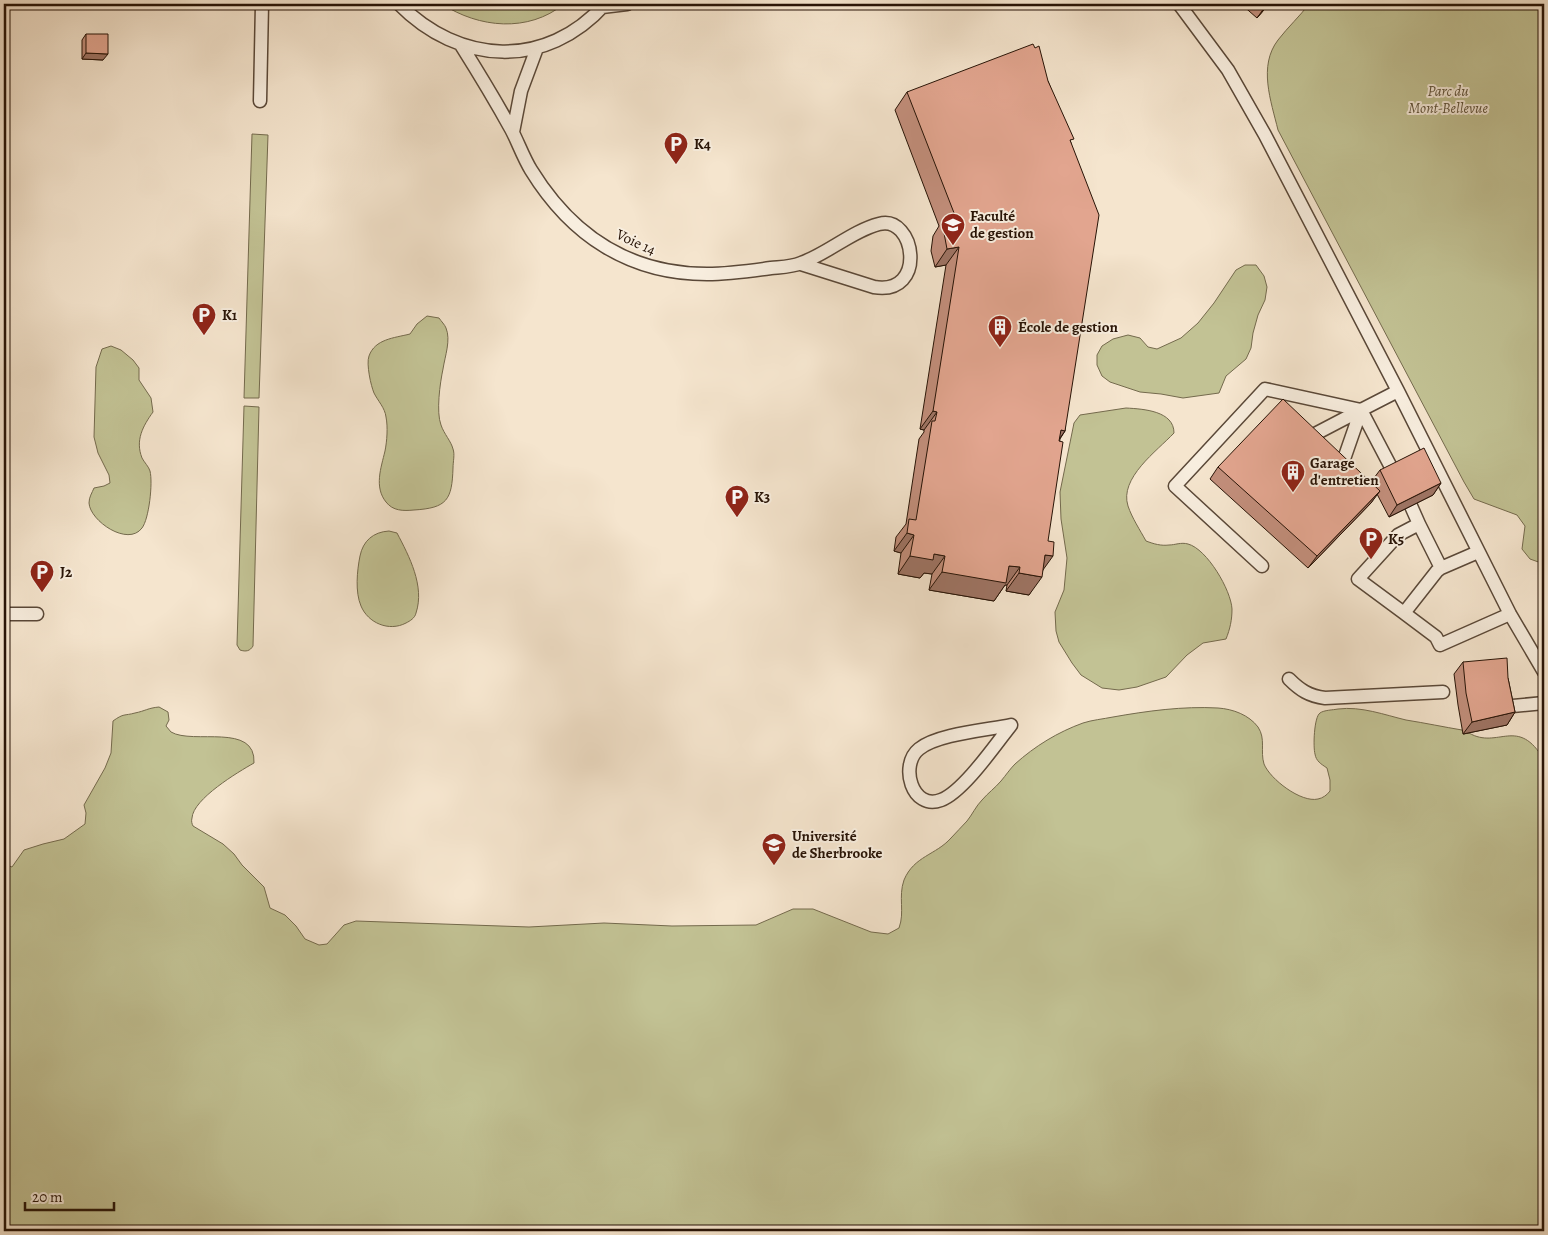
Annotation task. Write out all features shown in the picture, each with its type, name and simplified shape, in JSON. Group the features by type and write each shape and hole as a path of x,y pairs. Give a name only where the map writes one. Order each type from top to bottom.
{"lane":[{"path":"260,101 262,4"},
{"path":"399,4 432,31 461,45 504,52 518,52 537,48 561,39 574,31 603,6 627,4"},
{"path":"1179,4 1203,34 1235,82 1264,135 1398,391 1510,614 1544,672"},
{"name":"Voie 14","path":"461,45 484,80 530,170 558,208 585,233 626,258 660,270 695,274 734,273 801,264 873,226 886,223 898,227 903,232 910,258 910,266 905,277 896,286 886,288 874,287 801,264"},
{"path":"512,132 521,91 537,48"},
{"path":"1262,566 1175,486 1264,390 1361,410"},
{"path":"1307,443 1317,433 1398,391"},
{"path":"1335,468 1344,458 1361,410"},
{"path":"1361,410 1393,471"},
{"path":"1411,506 1441,568"},
{"path":"1419,524 1398,535 1358,579 1436,637 1440,645 1510,614"},
{"path":"1404,613 1441,568 1478,552"},
{"path":"4,614 37,614"},
{"path":"1289,678 1303,692 1325,698 1443,692"},
{"path":"1502,707 1544,703"},
{"path":"1011,725 975,771 948,796 934,802 926,801 914,791 909,771 913,755 919,749 929,743 942,739 1011,725"}],"green space":[{"path":"442,4 564,4 535,20 503,24 472,18"},
{"name":"Parc du Mont-Bellevue","path":"1309,4 1544,4 1544,564 1530,559 1522,549 1525,526 1517,515 1474,499 1278,130 1268,84 1267,72 1269,61 1272,50 1278,40"},
{"path":"252,134 268,135 259,398 244,398"},
{"path":"1245,265 1256,265 1264,276 1267,287 1265,300 1258,315 1251,348 1246,359 1226,376 1219,393 1183,398 1140,392 1110,382 1102,376 1097,365 1097,355 1102,346 1113,339 1128,335 1140,338 1148,347 1157,349 1181,338 1198,323 1236,270"},
{"path":"427,316 439,318 445,327 448,338 440,389 439,413 441,425 454,451 451,488 446,500 434,507 410,510 395,509 386,502 380,490 380,471 385,451 387,421 373,390 368,360 372,350 380,343 410,334 417,324"},
{"path":"111,346 121,350 139,368 139,380 151,398 153,412 143,428 139,445 142,458 149,469 151,477 148,509 142,528 136,533 128,535 119,533 103,524 91,510 89,503 94,488 110,483 109,475 98,453 94,437 96,367 102,349"},
{"path":"244,406 259,407 253,646 246,651 240,650 237,645"},
{"path":"1126,408 1141,409 1164,416 1173,426 1174,433 1141,466 1129,485 1128,506 1134,519 1146,541 1163,545 1188,544 1203,554 1223,581 1231,601 1232,613 1226,639 1203,643 1187,655 1166,677 1137,687 1119,690 1102,688 1081,675 1059,642 1056,631 1055,612 1064,590 1067,558 1061,519 1060,492 1074,423 1080,415"},
{"path":"389,531 397,533 406,551 419,592 415,616 406,623 393,627 374,621 364,612 357,588 361,551 366,542 378,533"},
{"path":"159,707 168,712 169,720 166,726 171,732 194,737 234,739 245,743 252,750 254,763 228,779 208,795 194,811 192,824 223,844 234,854 264,887 270,908 285,915 305,939 319,945 327,944 344,925 356,921 529,927 604,923 672,926 756,925 793,909 813,909 871,932 888,934 899,928 901,922 902,886 913,866 951,838 967,821 980,802 999,784 1015,764 1047,740 1090,721 1165,709 1205,708 1235,711 1250,719 1258,727 1262,741 1264,764 1267,770 1287,789 1295,794 1311,799 1322,798 1330,791 1327,768 1318,760 1314,750 1316,720 1320,713 1324,711 1347,708 1364,710 1462,730 1464,734 1469,733 1479,737 1516,736 1525,739 1535,747 1544,760 1544,1231 4,1231 4,864 12,867 24,850 64,839 85,824 86,813 84,805 105,768 111,753 113,721 122,716"}],"building":[{"path":"86,34 108,34 108,54 86,53"},
{"name":"École de gestion","path":"1033,44 1035,48 1039,46 1048,81 1074,139 1070,140 1099,215 1065,431 1061,430 1059,441 1063,442 1048,541 1054,542 1053,556 1045,555 1042,577 1019,573 1020,567 1009,566 1006,583 942,572 945,556 934,554 933,560 910,556 914,535 907,533 909,519 916,520 932,421 935,421 937,412 933,411 959,247 947,249 944,233 945,218 956,218 907,92"},
{"name":"Garage d'entretien","path":"1283,399 1380,491 1317,556 1218,467"},
{"name":"Garage d'entretien","path":"1424,448 1441,483 1397,505 1380,470"},
{"path":"1507,658 1508,678 1515,712 1472,722 1466,693 1463,662"}],"place":[{"name":"K4","path":"676,165"},
{"name":"Faculté de gestion","path":"953,246"},
{"name":"K1","path":"204,336"},
{"name":"École de gestion","path":"1000,348"},
{"name":"Garage d'entretien","path":"1293,493"},
{"name":"K3","path":"737,518"},
{"name":"K5","path":"1371,560"},
{"name":"J2","path":"42,593"},
{"name":"Université de Sherbrooke","path":"774,866"}]}
